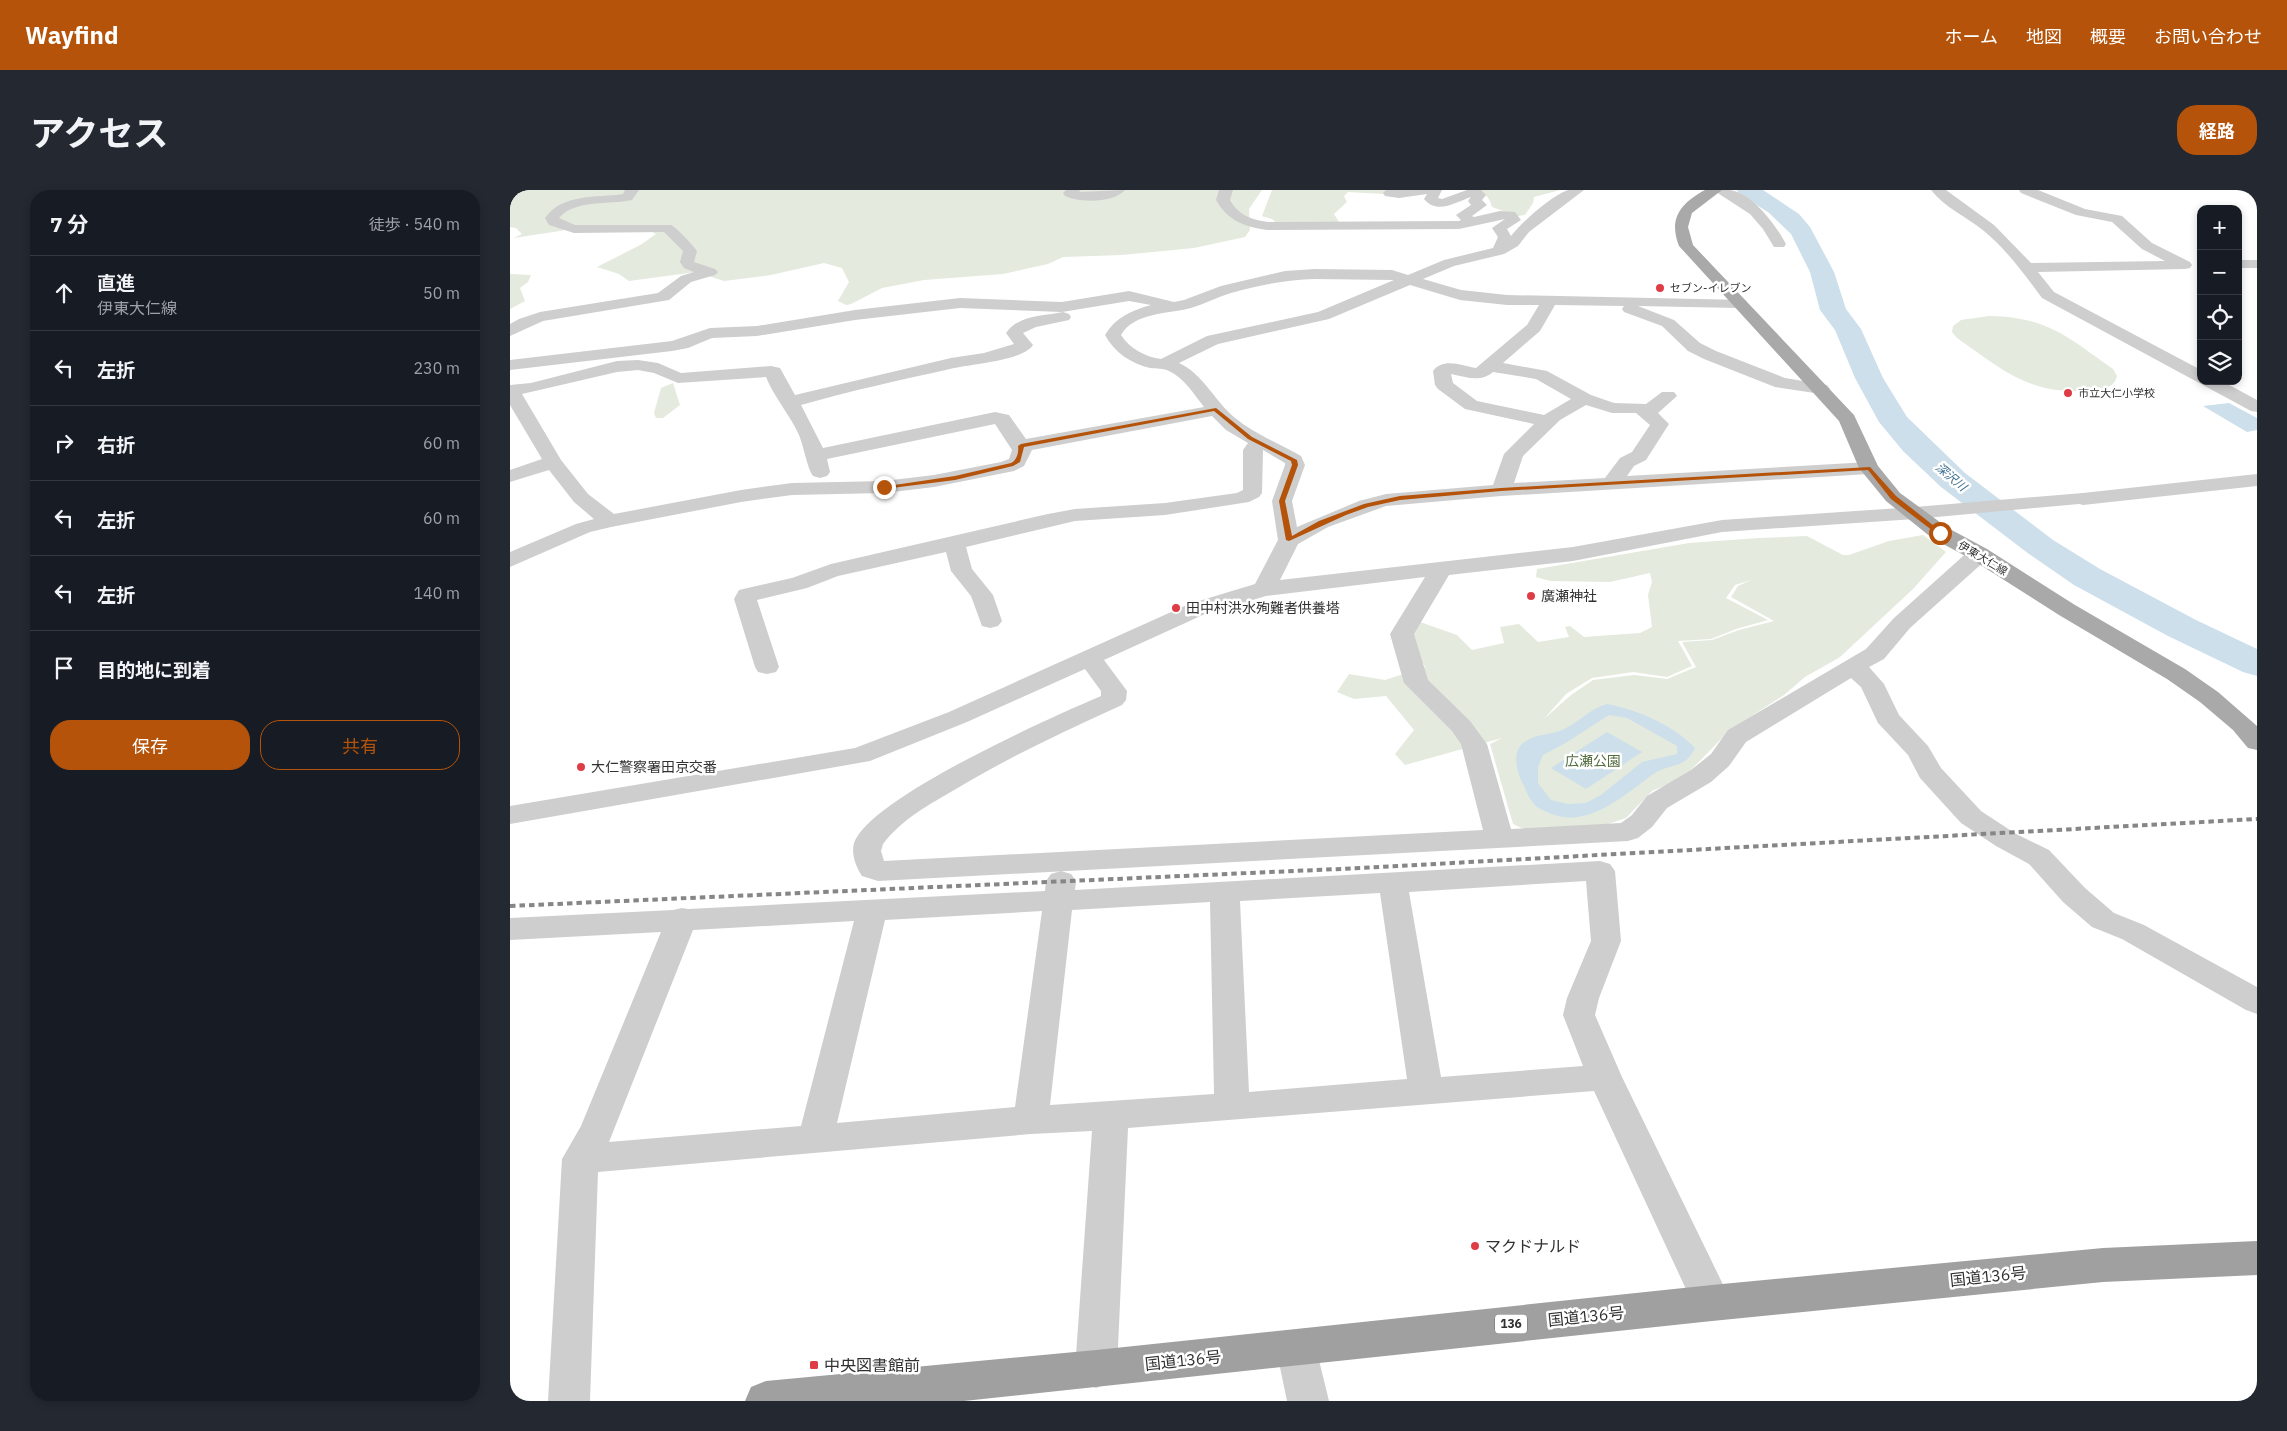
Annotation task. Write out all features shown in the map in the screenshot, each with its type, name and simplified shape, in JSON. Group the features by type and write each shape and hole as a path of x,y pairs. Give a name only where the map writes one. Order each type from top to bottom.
{"highway":[{"name":"国道136号","path":"766,1401 1096,1369 1712,1303 2103,1265 2251,1258"}],"main road":[{"name":"伊東大仁線","path":"1715,190 1691,204 1683,216 1680,230 1686,246 1847,418 1870,468 1893,497 1940,533 1979,554 2067,610 2176,674 2236,719 2257,742"}],"street":[{"path":"510,331 525,322 540,317 663,297 686,279 710,272 689,266 687,262 690,251 687,246 674,238 672,231 666,228 574,229 554,222 552,218 556,212 570,204 627,197 632,190"},
{"path":"1074,190 1070,193 1079,196 1106,194 1118,190"},
{"path":"1226,190 1223,200 1235,216 1252,224 1268,226 1459,225 1500,215 1514,217 1514,220 1499,228 1505,237 1499,251"},
{"path":"1398,190 1390,193 1436,191 1431,199 1440,203 1467,191 1477,193 1479,195 1475,201 1480,205 1463,215 1472,223"},
{"path":"1165,364 1182,354 1214,340 1323,316 1449,263 1499,251 1512,243 1524,229 1548,209 1577,190"},
{"path":"1720,190 1735,197 1761,217 1773,231 1779,244"},
{"path":"1938,190 1989,228 2053,298 2197,376"},
{"path":"2026,190 2081,212 2117,219 2148,246 2184,265"},
{"path":"2242,264 2257,264"},
{"path":"2027,268 2197,265"},
{"path":"1289,540 1282,501 1295,462 1286,455 1258,442 1234,427 1216,410 1185,373 1165,364 1153,363 1139,358 1119,345 1113,336 1118,326 1138,315 1188,304 1226,289 1300,274 1372,274 1409,279 1460,295 1507,300 1739,303"},
{"path":"510,365 672,346 710,333 757,331 912,308 960,303 994,302 1062,308 1129,296 1153,300 1172,306"},
{"path":"1546,421 1470,405 1444,385 1442,371 1446,368 1480,374 1534,328 1549,301"},
{"path":"1621,302 1631,310 1668,323 1694,346 1710,355 1781,383 1821,389"},
{"path":"790,402 946,364 986,358 1020,348 1025,345 1015,336 1014,333 1017,329 1028,324 1063,317 1079,305"},
{"path":"510,390 533,388 610,368 637,365 651,366 678,378 771,371 774,372 780,390 790,402 817,455 820,470 816,488"},
{"path":"1490,366 1541,375 1585,399 1612,408 1641,408 1660,424 1639,456 1627,462 1611,484"},
{"path":"2216,385 2257,407"},
{"path":"510,395 514,396 553,462 581,498 610,521"},
{"path":"1646,413 1668,396"},
{"path":"1501,490 1514,454 1546,421 1585,399"},
{"path":"1021,446 1216,410"},
{"path":"510,560 583,528 610,521 754,494 816,488 884,487 955,478 1013,465 1020,456 1021,446 1005,422 998,418 817,455"},
{"path":"767,667 745,599 747,594 799,583 831,571 1061,517 1165,509 1242,498 1252,492 1253,450 1258,442"},
{"path":"510,476 553,462"},
{"path":"1264,589 1289,540 1321,523 1386,500 1501,490 1870,468"},
{"path":"510,814 861,755 958,717 1197,609 1264,589 1573,554 1722,526 1915,514 2083,499 2257,480"},
{"path":"955,543 958,562 962,571 982,595 990,621"},
{"path":"1089,659 1099,668 1114,691 1113,700 1045,730 907,806 877,832 869,842 868,851 872,869 878,871 1628,832 1642,821 1657,802 1701,776 1720,760 1737,736 1875,654 1902,623 1979,554"},
{"path":"1441,570 1402,634 1416,683 1461,726 1474,744 1499,839"},
{"path":"1853,666 1872,684 1887,718 1919,752 1930,772 1971,817 2006,840 2039,857 2074,895 2103,920 2133,932 2257,1002"},
{"path":"1031,1120 1064,861"},
{"path":"510,928 1600,871 1606,941 1583,998 1579,1015 1605,1077 1712,1303"},
{"path":"1393,883 1426,1090"},
{"path":"1225,891 1232,1106"},
{"path":"816,1138 872,909"},
{"path":"570,1401 580,1159 597,1131 682,918"},
{"path":"580,1159 1031,1120 1111,1116 1605,1077"},
{"path":"1096,1369 1111,1116"},
{"path":"1296,1348 1308,1401"}],"green space":[{"path":"510,190 1262,190 1249,209 1250,230 1245,237 1194,248 1122,255 1063,257 1048,264 1003,274 924,280 882,288 846,305 838,301 849,282 842,268 824,263 771,275 724,281 696,272 629,281 619,274 597,267 642,244 656,234 649,230 579,228 514,238 522,234 516,228 510,227"},
{"path":"1272,190 1411,190 1384,194 1348,192 1344,196 1347,202 1334,214 1339,222 1278,224 1272,219 1262,216"},
{"path":"1467,190 1560,190 1534,197 1533,203 1525,215 1518,216 1492,207 1486,196 1476,191"},
{"path":"510,274 531,275 528,282 520,288 525,301 510,309"},
{"path":"1989,316 2027,320 2056,331 2083,347 2113,369 2117,376 2116,380 2105,388 2072,391 2053,389 2020,379 1990,361 1957,338 1952,332 1953,326 1961,320"},
{"path":"673,383 680,405 663,418 656,418 654,413 661,388"},
{"name":"広瀬公園","path":"1923,535 1946,552 1913,589 1840,657 1805,677 1784,695 1730,730 1683,778 1652,791 1626,818 1608,824 1526,830 1513,824 1490,744 1502,738 1405,765 1395,754 1414,730 1386,696 1354,699 1337,692 1349,674 1385,680 1425,667 1408,635 1420,622 1457,635 1472,650 1504,643 1500,627 1519,624 1538,642 1569,637 1565,627 1570,626 1584,637 1640,633 1652,627 1648,595 1652,582 1650,573 1610,582 1550,581 1536,577 1537,569 1689,543 1807,536 1843,555 1849,555 1889,541","holes":["1751,580 1738,586 1731,597 1774,621 1739,630 1712,640 1682,642 1696,667 1667,679 1634,675 1593,680 1571,695 1544,719 1566,694 1592,678 1633,672 1667,677 1692,666 1678,641 1711,639 1736,629 1768,620 1726,598 1735,585"]}],"water":[{"path":"2229,403 2257,418 2257,430 2247,432 2203,406"},
{"path":"1607,704 1618,706 1642,714 1677,733 1695,748 1686,760 1658,771 1616,801 1590,814 1562,817 1538,808 1531,800 1519,776 1516,756 1519,748 1523,743 1534,737 1559,731 1570,726","holes":["1609,715 1627,718 1677,746 1677,754 1642,762 1601,795 1586,803 1568,804 1551,800 1538,783 1538,767 1543,755"]},
{"path":"1607,732 1642,752 1586,789 1551,768"}],"waterway":[{"name":"深沢川","path":"1748,190 1776,207 1791,219 1802,232 1822,272 1833,310 1848,329 1869,378 1894,422 1914,444 1953,480 2041,547 2087,577 2182,628 2257,664"}],"railway":[{"path":"510,906 1361,868 2257,819"}],"place":[{"name":"セブン-イレブン","path":"1660,288"},
{"name":"市立大仁小学校","path":"2068,393"},
{"name":"廣瀬神社","path":"1531,596"},
{"name":"田中村洪水殉難者供養塔","path":"1176,608"},
{"name":"大仁警察署田京交番","path":"581,767"},
{"name":"マクドナルド","path":"1475,1246"},
{"name":"中央図書館前","path":"814,1365"}],"route":[{"path":"884,487 955,478 1007,467 1017,462 1022,450 1021,446 1216,410 1234,427 1250,438 1294,460 1295,465 1282,501 1282,510 1289,540 1321,523 1366,505 1400,498 1501,490 1870,468 1893,497 1940,533"}]}
